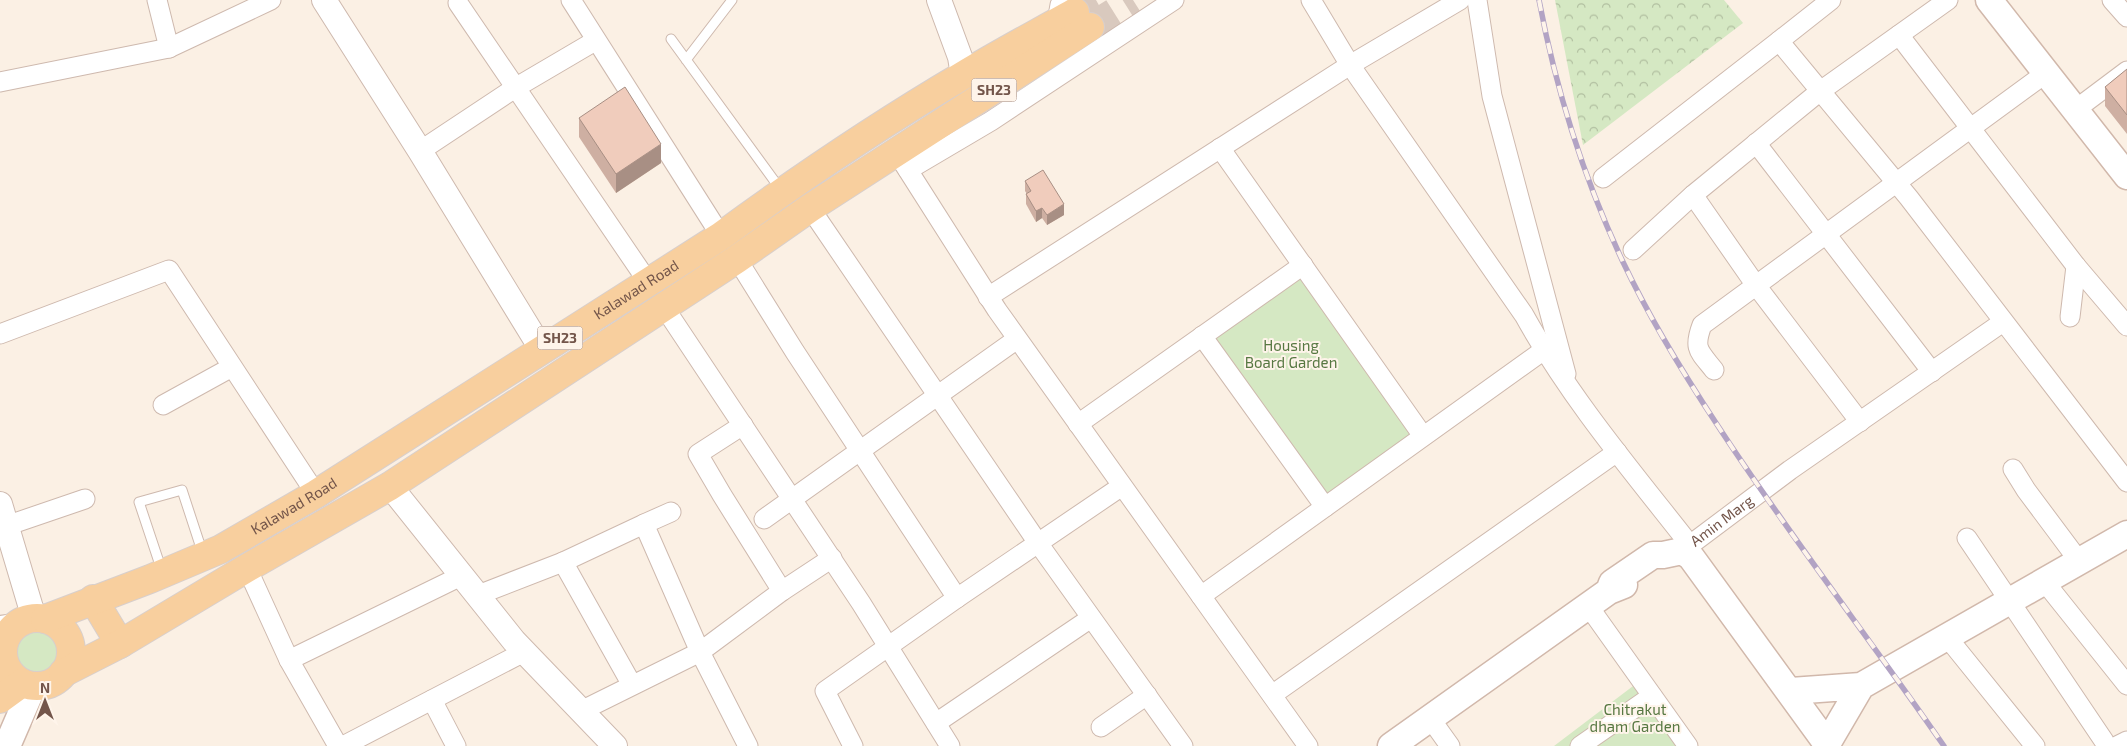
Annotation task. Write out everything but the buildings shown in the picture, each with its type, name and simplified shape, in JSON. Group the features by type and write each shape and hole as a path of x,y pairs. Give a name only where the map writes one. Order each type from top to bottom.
{"main road":[{"path":"1988,0 2127,176"},
{"name":"Kalawad Road","path":"23,623 163,574 221,549 316,494 721,236 861,139 963,75 1073,15"},
{"name":"SH23","path":"902,162 1073,15"},
{"name":"Kalawad Road","path":"0,699 21,673 120,644 390,486 737,259 810,208 902,162"},
{"path":"1790,691 1861,686 2127,534"},
{"path":"1390,746 1599,599 1612,582 1653,555 1678,550 1691,557 1828,745 1861,686"},
{"path":"93,599 120,644"},
{"path":"21,673 69,663 71,652 69,641 64,631 56,623 23,623 5,640 21,673 24,746"},
{"path":"7,746 21,673"}],"street":[{"path":"157,0 169,48"},
{"path":"0,82 169,48 271,0"},
{"path":"324,0 420,151 542,350"},
{"path":"571,0 595,41 721,236"},
{"path":"939,0 960,58 963,75"},
{"path":"1174,0 991,121 902,162 1017,339 1308,746"},
{"path":"1311,0 1350,65 1524,315 1570,390 1617,452 1678,550"},
{"path":"988,297 1350,65 1460,0"},
{"path":"1477,0 1492,96 1570,390"},
{"path":"1603,178 1831,0"},
{"path":"1633,250 1693,195 1819,92 1948,0"},
{"path":"2112,0 2127,17"},
{"path":"458,3 648,282"},
{"path":"1899,35 2076,266 2127,326"},
{"path":"420,151 516,88 595,41"},
{"path":"1779,41 1819,92 1896,183 2127,482"},
{"path":"2075,110 2127,71"},
{"path":"1714,370 1697,349 1696,343 1702,325 1755,284 2046,73"},
{"path":"1756,143 1932,372"},
{"path":"1220,148 1423,436"},
{"path":"1693,195 1755,284 1860,422"},
{"path":"810,208 1038,543 1183,746"},
{"path":"737,259 795,352 957,598"},
{"path":"1078,424 1303,265"},
{"path":"2070,317 2076,266"},
{"path":"0,334 169,270 316,494"},
{"path":"664,307 832,558 950,746"},
{"name":"Amin Marg","path":"1678,550 2003,322"},
{"path":"1202,336 1325,507"},
{"path":"764,519 861,451 937,394 1017,339"},
{"path":"1201,596 1544,350"},
{"path":"163,405 232,367"},
{"path":"743,425 698,454 782,591"},
{"path":"1272,695 1617,452"},
{"path":"2013,469 2026,490 2080,561"},
{"path":"390,486 524,652 615,746"},
{"path":"853,746 825,691 957,598 1122,486"},
{"path":"23,623 2,519 85,499"},
{"path":"478,595 564,562 671,512"},
{"path":"644,524 700,652 748,746"},
{"path":"1967,538 2009,602 2110,744 2127,740"},
{"path":"581,711 700,652 782,591 832,558"},
{"path":"564,562 632,685"},
{"path":"247,568 290,660 338,746"},
{"path":"290,660 463,575"},
{"path":"2044,582 2127,685"},
{"path":"1599,599 1652,696 1688,746"},
{"path":"936,723 1091,618"},
{"path":"1946,637 2035,746"},
{"path":"343,746 524,652"},
{"path":"1102,727 1147,695"},
{"path":"1580,746 1652,696"},
{"path":"432,700 456,746"},
{"path":"1430,718 1450,746"}],"lane":[{"path":"686,60 732,0"},
{"path":"671,39 782,192"},
{"path":"163,574 139,502 182,490 204,556"}],"green space":[{"path":"1555,0 1724,0 1743,23 1583,145"},
{"name":"Housing Board Garden","path":"1303,265 1423,436 1325,507 1202,336"},
{"path":"38,626 59,630 68,638 68,649 61,660 49,669 35,674 21,673 9,664 9,647 15,640"},
{"name":"Chitrakut dham Garden","path":"1641,680 1688,746 1554,746"}],"tunnel":[{"path":"1075,12 1096,0"},
{"path":"1090,27 1133,0"}],"railway":[{"path":"1539,0 1563,101 1584,166 1609,231 1644,304 1692,386 1745,467 1944,746"}]}
